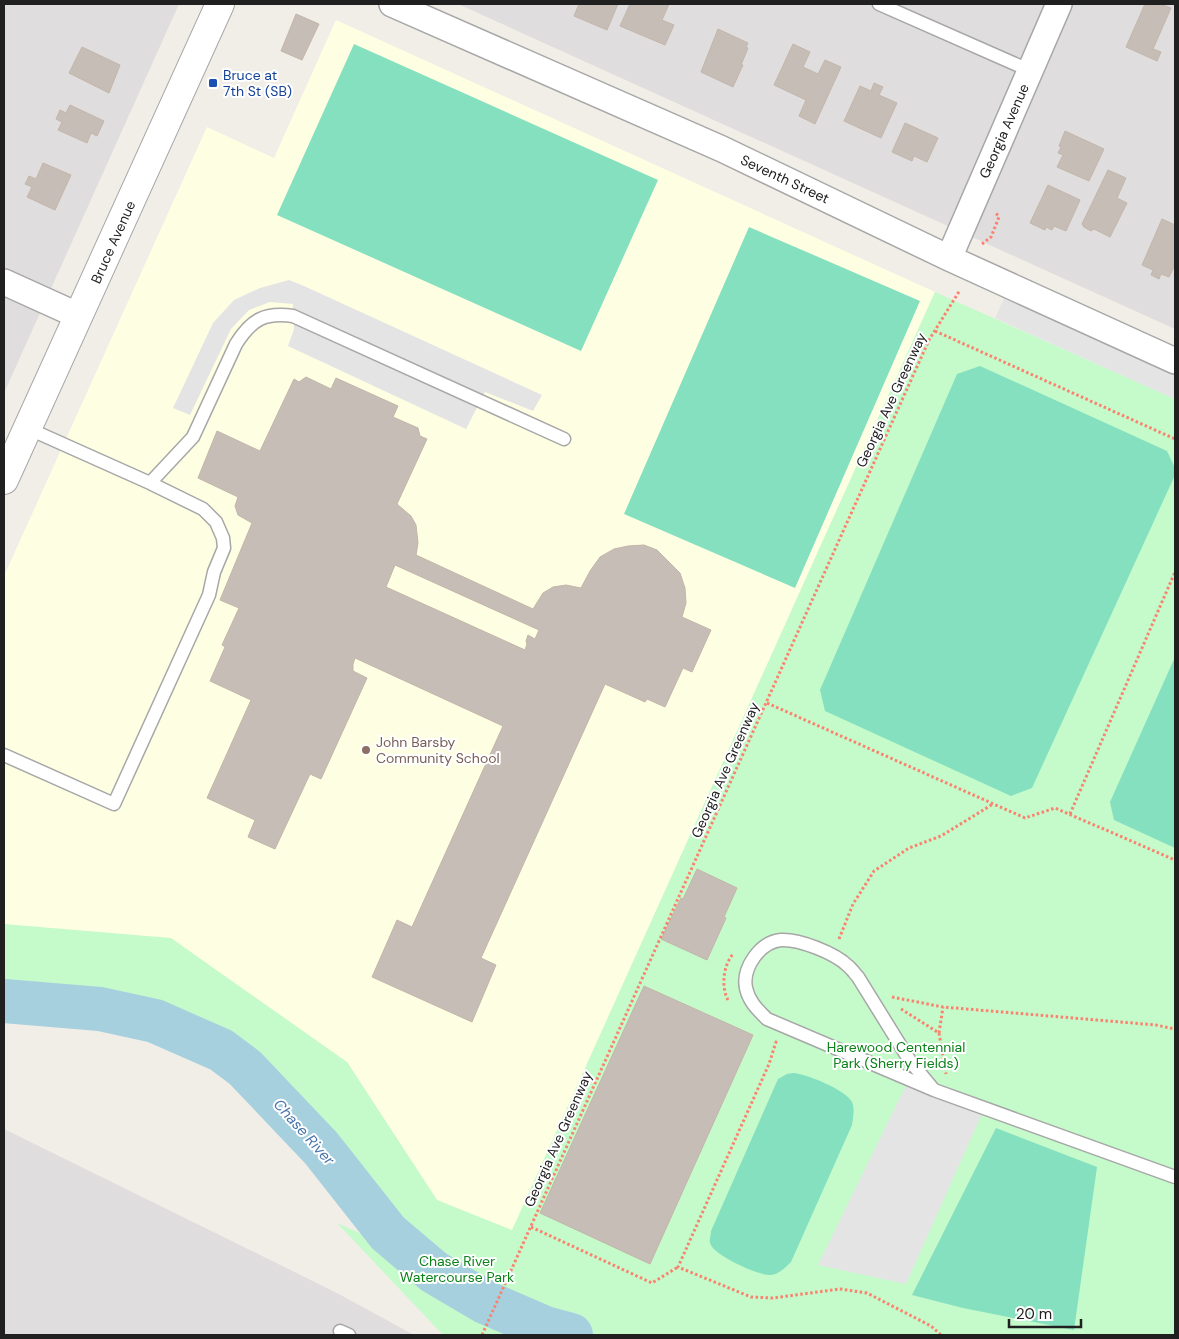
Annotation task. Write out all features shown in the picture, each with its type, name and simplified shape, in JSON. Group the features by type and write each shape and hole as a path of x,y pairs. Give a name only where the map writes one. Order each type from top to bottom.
{"street":[{"name":"Bruce Avenue","path":"4,480 220,4"},
{"name":"Seventh Street","path":"392,4 722,149 948,258 1175,361"},
{"name":"Georgia Avenue","path":"948,258 1060,4"},
{"path":"4,282 79,316"}],"lane":[{"path":"879,4 1031,71"},
{"path":"150,483 193,436 236,344 244,332 254,322 264,316 278,314 292,316 564,439"},
{"path":"4,755 114,804 209,595 214,572 224,548 223,538 216,522 203,509 150,483 26,428"},
{"path":"934,1090 910,1061 849,966 834,956 796,941 779,940 761,949 748,968 745,987 752,1005 767,1019 934,1090 1175,1178"}],"path":[{"name":"Georgia Ave Greenway","path":"482,1335 925,349 964,283"},
{"path":"935,331 1175,439"},
{"path":"1070,814 1175,572"},
{"path":"767,703 1025,818 1055,808 1175,860"},
{"path":"843,944 838,942 853,904 874,870 909,848 940,836 993,804"},
{"path":"730,1002 726,996 724,977 728,960 736,949"},
{"path":"888,1000 887,996 943,1007 1156,1025 1175,1029"},
{"path":"895,1005 939,1033"},
{"path":"943,1007 939,1033 947,1078"},
{"path":"531,1227 652,1283 678,1267 769,1064 776,1042 767,1037"},
{"path":"678,1267 751,1297 773,1298 840,1289 867,1293 931,1326 941,1335"}],"shaded area":[{"path":"4,4 179,4 4,393"},
{"path":"458,4 1175,4 1175,329"},
{"name":"John Barsby Community School","path":"336,20 935,292 512,1231 437,1200 347,1062 4,924 4,576 207,127 274,158"},
{"path":"289,280 542,395 533,411 485,392 466,429 288,346 294,329 293,304 270,302 249,310 231,329 190,415 173,408 213,323 234,300 260,288"},
{"path":"1005,296 1175,373 1175,399 995,318"},
{"path":"909,1079 984,1109 906,1284 818,1265"},
{"path":"4,1129 335,1292 414,1335 4,1335"}],"green space":[{"path":"354,44 658,180 581,351 277,215"},
{"path":"749,227 920,301 795,588 624,514"},
{"name":"Harewood Centennial Park (Sherry Fields)","path":"935,292 1175,399 1175,1335 443,1335 337,1223 386,1245 342,1189 329,1179 308,1153 276,1106 244,1072 188,1034 135,1004 113,997 62,989 4,992 4,924 171,938 347,1062 437,1200 512,1230"},
{"path":"980,366 1167,451 1175,468 1175,475 1032,788 1011,796 825,711 820,690 957,374"},
{"path":"1175,657 1175,848 1114,820 1110,802"},
{"path":"793,1073 816,1079 848,1097 853,1107 852,1125 791,1262 778,1273 768,1275 745,1268 727,1258 713,1248 710,1239 711,1231 778,1079"},
{"path":"996,1128 1097,1167 1074,1330 963,1308 912,1295"}],"building":[{"path":"579,4 618,4 607,30 574,16"},
{"path":"630,4 669,4 662,20 674,25 665,45 620,26"},
{"path":"1145,4 1160,4 1171,8 1153,49 1161,52 1157,61 1126,47"},
{"path":"296,14 319,24 302,60 281,51"},
{"path":"718,29 748,43 746,47 748,48 741,65 743,65 733,87 701,72"},
{"path":"793,44 810,52 803,67 818,74 825,60 841,67 815,124 799,116 806,100 774,85"},
{"path":"82,47 120,65 109,93 69,73"},
{"path":"874,83 883,87 879,95 897,103 881,138 844,121 860,86 871,91"},
{"path":"70,105 104,121 97,136 91,133 87,143 58,130 62,122 56,119 60,110 66,113"},
{"path":"905,123 938,138 927,162 914,156 912,161 892,152"},
{"path":"1065,131 1104,149 1089,181 1057,167 1063,155 1058,153"},
{"path":"43,163 71,175 55,210 27,197 32,187 25,184 29,176 36,179"},
{"path":"1108,170 1126,178 1117,198 1127,203 1110,237 1094,229 1091,231 1082,224"},
{"path":"1048,185 1080,200 1066,231 1054,226 1052,230 1046,227 1045,230 1030,223"},
{"path":"1162,219 1175,225 1175,265 1169,277 1161,274 1159,279 1151,275 1153,270 1142,265"},
{"path":"306,377 331,389 336,378 398,406 393,417 418,428 420,436 427,439 397,504 411,516 416,525 418,543 416,555 533,609 543,593 553,587 566,585 581,588 600,557 614,549 644,545 657,550 680,573 685,588 686,603 682,617 711,630 692,672 683,668 665,707 647,699 645,702 605,684 481,958 496,965 472,1022 372,977 397,920 412,927 503,726 355,658 353,671 367,678 321,779 310,774 275,849 248,837 255,820 207,798 251,700 210,681 225,647 222,645 239,608 220,600 252,523 238,515 235,506 238,497 198,478 217,431 260,451 294,379 299,382","holes":["395,565 539,630 535,639 528,635 525,650 386,587"]},
{"path":"697,869 737,888 707,960 661,939"},
{"path":"644,986 753,1035 650,1264 540,1213"}],"waterway":[{"name":"Chase River","path":"4,1001 100,1009 155,1021 221,1050 245,1068 321,1148 388,1233 434,1272 485,1302 545,1328 571,1335"}],"place":[{"name":"Bruce at 7th St (SB)","path":"213,83"},
{"name":"John Barsby Community School","path":"366,750"}],"park label":[{"name":"Chase River Watercourse Park","path":"457,1269"}]}
